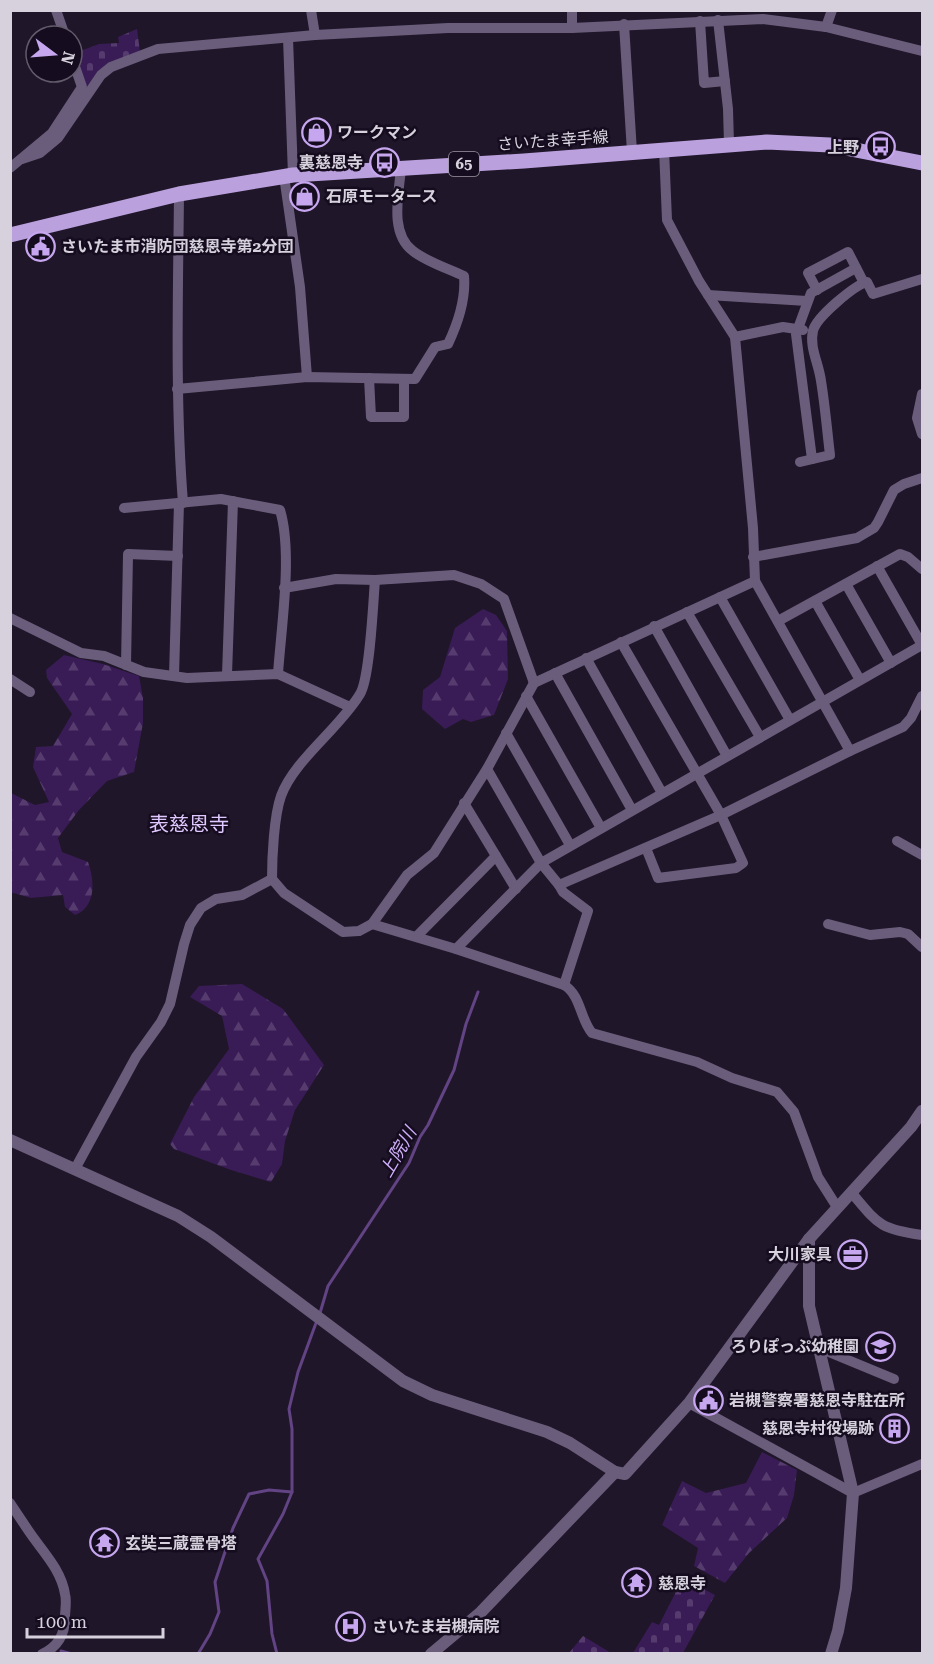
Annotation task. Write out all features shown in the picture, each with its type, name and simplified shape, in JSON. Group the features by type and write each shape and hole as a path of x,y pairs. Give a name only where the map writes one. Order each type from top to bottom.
{"main road":[{"name":"さいたま幸手線","path":"10,235 179,194 289,175 775,142 846,147 922,163"}],"street":[{"path":"311,10 315,35"},
{"path":"572,10 572,28"},
{"path":"788,22 792,10"},
{"path":"826,27 832,10"},
{"path":"22,159 40,153 58,138 101,75 111,67 158,49 315,35 448,28 572,28 718,20 764,15 788,22 826,27 922,51"},
{"path":"718,20 729,144"},
{"path":"700,21 704,83 725,81"},
{"path":"624,24 632,152"},
{"path":"288,38 289,175 307,377"},
{"path":"10,168 52,133 82,87 81,84"},
{"path":"664,149 667,220 708,295 735,337 753,528 755,581 850,751"},
{"path":"177,389 307,377 415,379 435,347 448,344 458,324 465,285 464,276 410,250 399,233 397,213 401,168"},
{"path":"174,676 181,503 177,389 179,194"},
{"path":"817,290 808,273 848,252 864,283 867,282 873,294 922,279"},
{"path":"812,459 796,334 811,293 856,268"},
{"path":"800,462 830,455 821,378 813,349 812,331 828,311 852,290 864,283"},
{"path":"708,295 807,301"},
{"path":"735,337 783,327 812,331"},
{"path":"369,378 371,417 404,417 404,378"},
{"path":"922,394 917,418 922,434"},
{"path":"753,557 863,536 878,522 894,490 922,478"},
{"path":"124,508 221,499 280,510 283,519 284,588 278,674"},
{"path":"227,675 232,501"},
{"path":"126,665 128,554 178,556"},
{"path":"778,621 900,554 908,557 922,569"},
{"path":"456,949 541,863 922,645 876,566"},
{"path":"284,588 336,579 375,580 454,575 482,584 504,599 534,683"},
{"path":"375,580 361,692 306,759 282,794 276,818 272,879 284,893 343,932 359,931 372,924 406,875 434,853 486,770 534,683 755,581"},
{"path":"846,584 891,663"},
{"path":"720,597 790,720"},
{"path":"815,601 860,680"},
{"path":"687,612 760,737"},
{"path":"10,618 81,653 104,656 144,672 187,678 278,674 350,707"},
{"path":"654,626 728,756"},
{"path":"621,642 721,815 742,859 741,866 658,878 646,848"},
{"path":"586,658 662,793"},
{"path":"555,673 632,810"},
{"path":"10,679 30,692"},
{"path":"526,696 601,828"},
{"path":"559,885 721,815 906,725 922,696"},
{"path":"506,733 570,845"},
{"path":"486,770 541,863 563,892 588,911 564,985"},
{"path":"464,803 516,889"},
{"path":"897,840 922,855"},
{"path":"417,936 496,856"},
{"path":"75,1169 136,1057 161,1022 170,1004 190,925 201,908 216,899 242,895 272,879"},
{"path":"372,924 417,936 564,985 570,988 575,996 592,1033 697,1062 732,1078 777,1092 794,1112 818,1177 837,1207"},
{"path":"828,924 870,935 900,932 908,934 922,947"},
{"path":"10,1140 178,1216 211,1237 403,1381 432,1395 547,1432 570,1443 615,1472 625,1474 689,1403 809,1239 911,1127 922,1111"},
{"path":"851,1192 878,1224 896,1232 922,1235"},
{"path":"809,1239 809,1306 853,1493 846,1588 838,1632 831,1653"},
{"path":"819,1348 894,1379"},
{"path":"689,1403 853,1493"},
{"path":"853,1493 922,1464"},
{"path":"431,1653 481,1612 615,1472"},
{"path":"10,1503 49,1558 60,1577 66,1595 65,1624 61,1639 51,1650 42,1653"}],"green space":[{"path":"137,29 140,52 99,70 85,89 84,50 99,44 119,43 118,37"},
{"path":"483,609 496,615 507,631 508,679 494,715 471,722 463,719 445,729 422,709 423,690 440,677 455,628"},
{"path":"64,655 103,664 139,676 143,698 143,723 134,772 107,781 79,810 58,838 62,852 88,862 92,877 90,900 82,911 75,915 65,907 63,895 31,898 10,892 11,793 35,805 49,802 33,767 36,747 53,746 72,714 47,678 46,670"},
{"path":"242,984 283,1009 324,1065 295,1110 285,1141 282,1164 271,1182 174,1149 170,1144 194,1097 229,1049 222,1016 190,997 199,986"},
{"path":"762,1452 797,1470 794,1495 787,1518 749,1553 725,1583 694,1566 698,1548 662,1525 682,1481 706,1493 746,1483"},
{"path":"683,1578 715,1595 683,1653 633,1653 652,1622 659,1625"},
{"path":"583,1636 611,1653 569,1653"}],"waterway":[{"name":"上院川","path":"320,1313 328,1286 409,1163 428,1125 454,1070 466,1024 478,992"},
{"name":"上院川","path":"277,1654 272,1634 267,1581 258,1559 283,1514 292,1492 292,1429 289,1409 298,1372 316,1323"},
{"path":"198,1654 219,1612 215,1582 233,1528 249,1494 269,1490 292,1492"},
{"path":"61,1651 72,1654"}],"place":[{"name":"ワークマン","path":"316,132"},
{"name":"上野","path":"880,147"},
{"name":"裏慈恩寺","path":"384,162"},
{"name":"石原モータース","path":"305,196"},
{"name":"さいたま市消防団慈恩寺第2分団","path":"40,246"},
{"name":"大川家具","path":"853,1254"},
{"name":"ろりぽっぷ幼稚園","path":"880,1346"},
{"name":"岩槻警察署慈恩寺駐在所","path":"708,1400"},
{"name":"慈恩寺村役場跡","path":"895,1428"},
{"name":"玄奘三蔵霊骨塔","path":"104,1543"},
{"name":"慈恩寺","path":"637,1583"},
{"name":"さいたま岩槻病院","path":"351,1626"}],"district":[{"name":"表慈恩寺","path":"189,824"}]}
